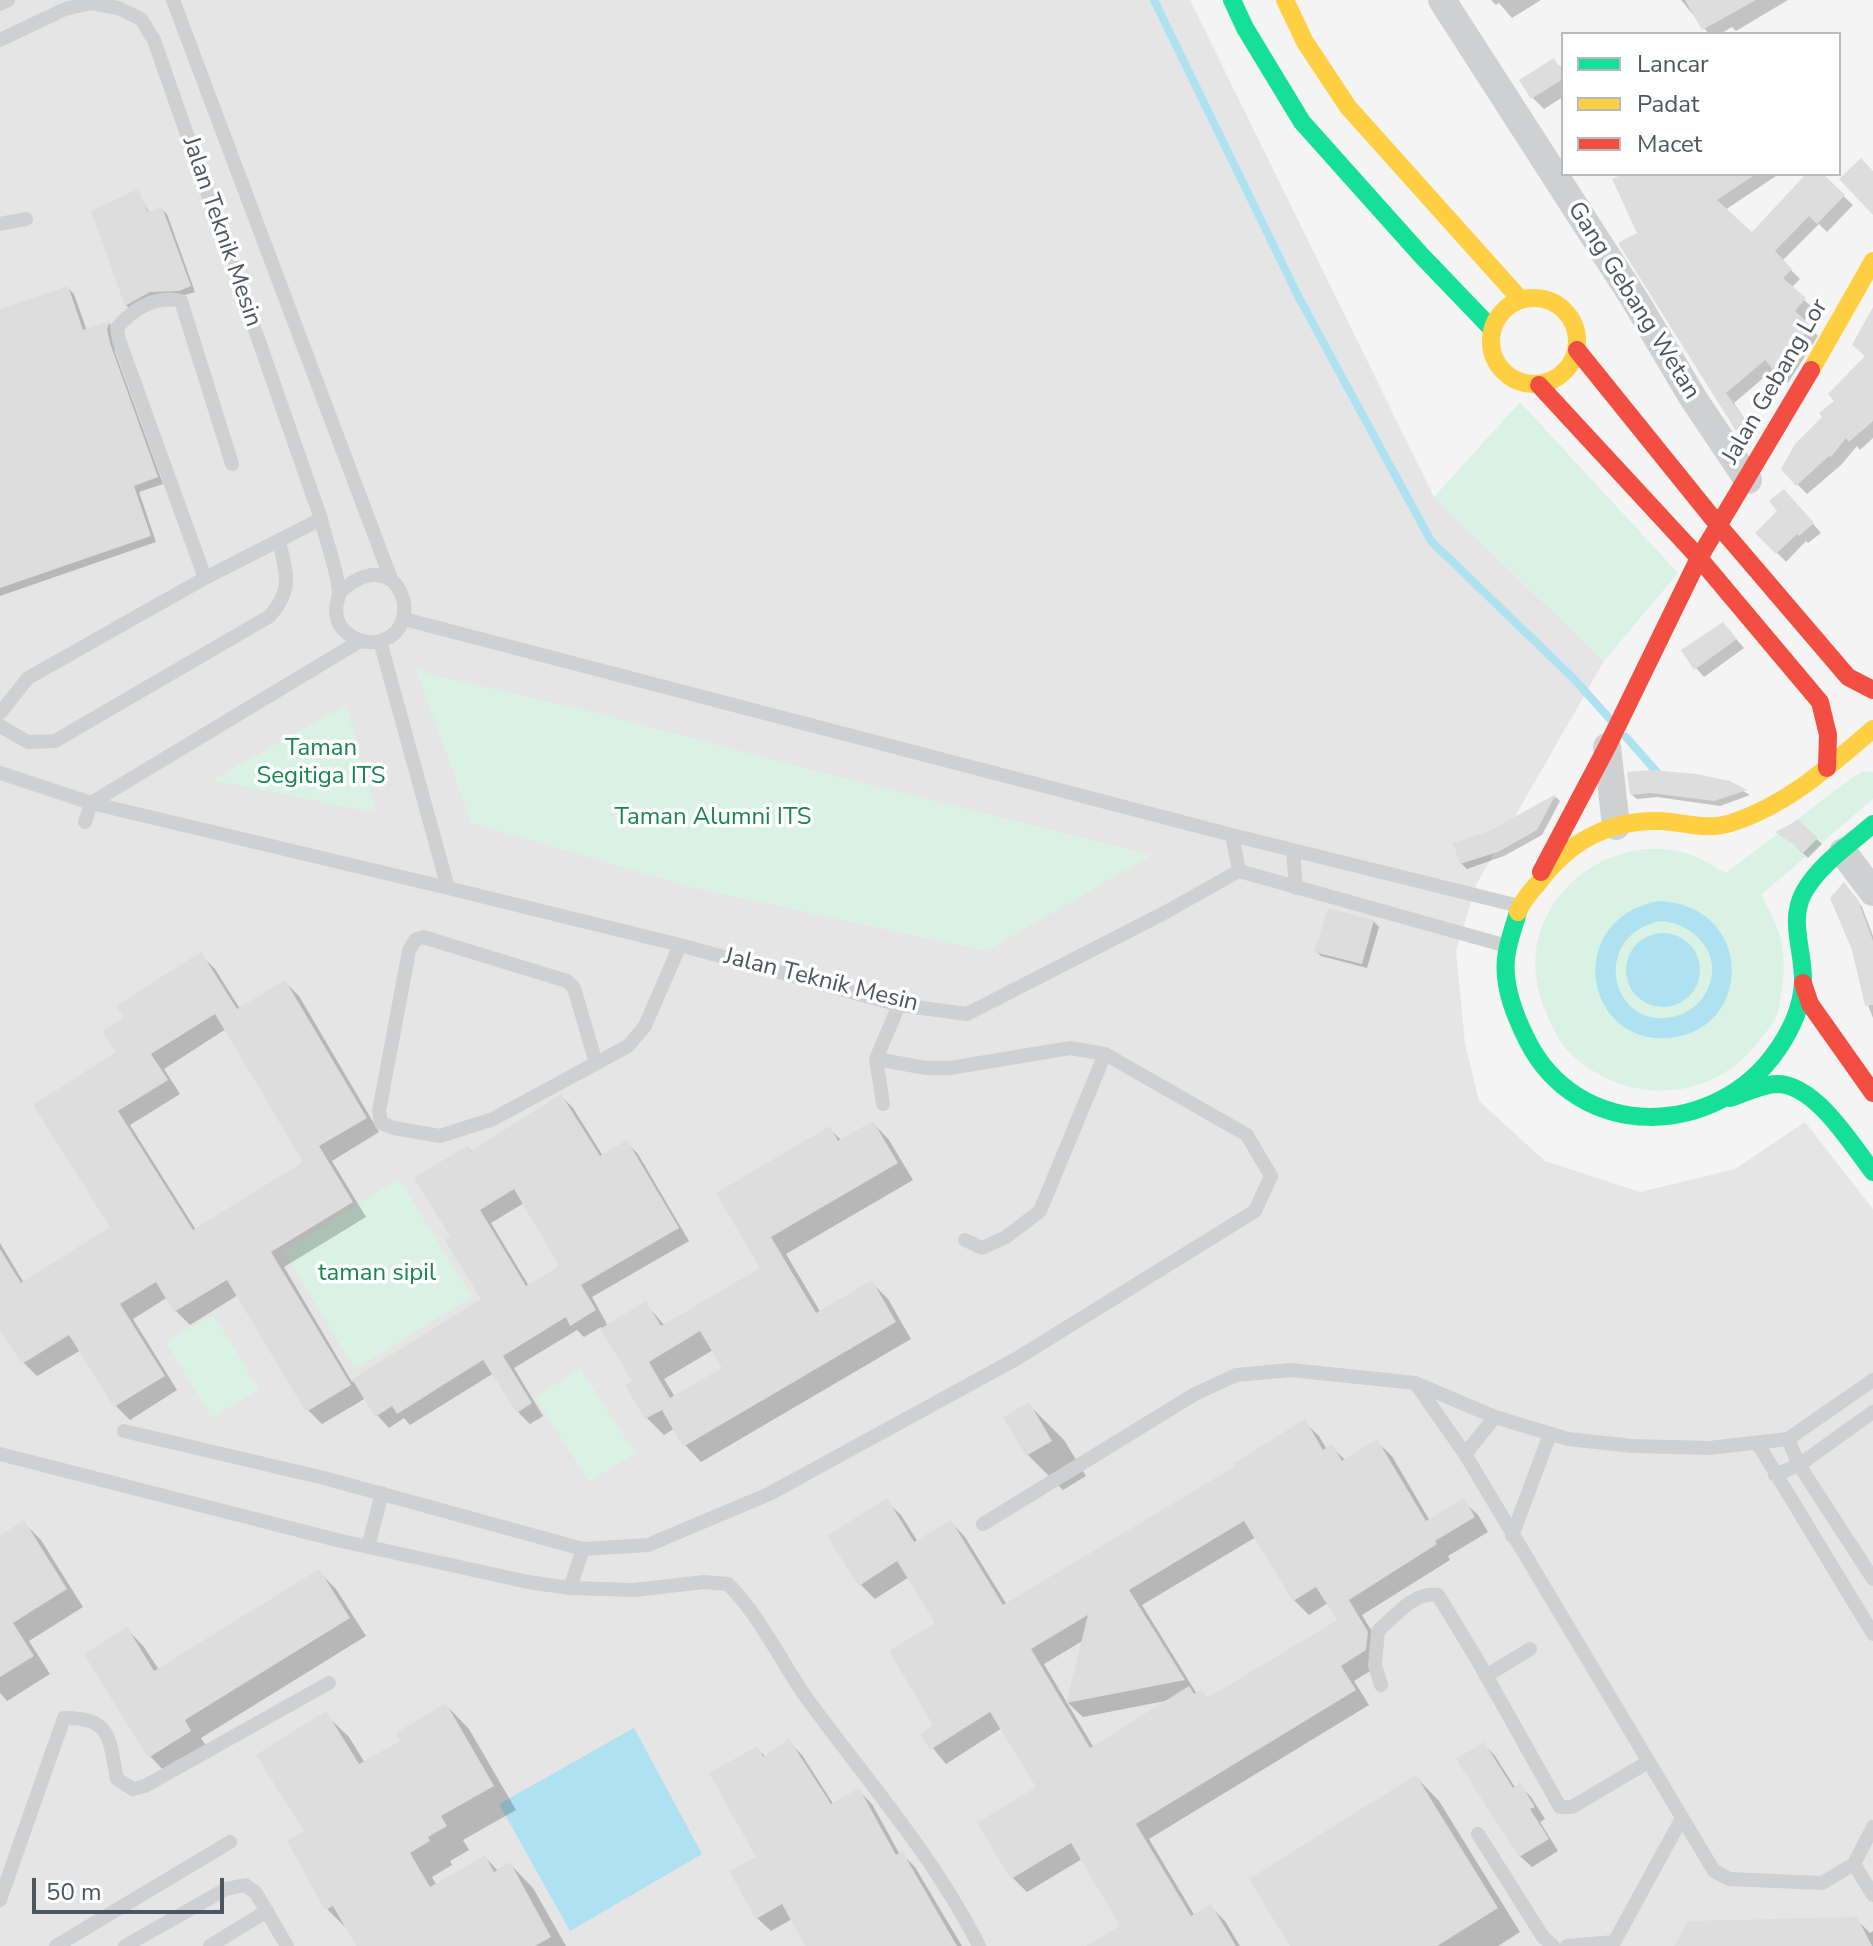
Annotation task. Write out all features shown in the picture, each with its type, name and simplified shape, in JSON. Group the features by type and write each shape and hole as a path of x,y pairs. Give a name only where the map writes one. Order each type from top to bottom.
{"street":[{"path":"1232,0 1245,28 1302,122 1492,329"},
{"path":"1285,0 1305,42 1348,107 1521,300"},
{"name":"Gang Gebang Wetan","path":"1442,0 1748,480"},
{"name":"Jalan Gebang Lor","path":"1537,878 1609,744 1699,558 1748,480 1873,261"},
{"path":"1539,297 1556,303 1569,315 1577,332 1577,350 1569,367 1560,376 1539,385 1521,384 1506,376 1495,362 1490,346 1492,329 1502,311 1521,300 1539,297"},
{"path":"1577,350 1719,526 1848,677 1873,690"},
{"path":"1539,385 1699,558 1820,702 1828,721 1827,768"},
{"path":"1803,983 1781,1047 1755,1079 1728,1098 1699,1112 1665,1118 1625,1116 1589,1104 1549,1076 1525,1045 1510,1007 1505,971 1507,946 1520,906 1537,878 1557,857 1579,842 1616,826 1660,821 1699,828 1724,825 1752,816 1781,802 1873,729"},
{"path":"1609,744 1616,826"},
{"path":"1852,747 1873,754"},
{"path":"1873,824 1811,881 1799,903 1797,922 1803,983 1810,1004 1873,1093"},
{"path":"1843,852 1873,892"},
{"path":"1728,1098 1778,1084 1794,1086 1809,1095 1825,1112 1873,1172"}],"lane":[{"path":"0,4 8,0"},
{"name":"Jalan Teknik Mesin","path":"173,0 391,579"},
{"name":"Jalan Teknik Mesin","path":"0,40 65,9 91,3 118,8 141,19 154,40 321,519 339,593"},
{"path":"0,224 26,219"},
{"path":"205,578 119,340 117,328 127,315 148,304 171,299 181,301 232,464"},
{"path":"0,713 28,678 205,578 321,519"},
{"path":"0,726 28,742 55,741 270,616 285,598 287,579 279,540"},
{"path":"378,573 391,579 401,590 405,604 404,619 395,633 380,641 360,641 348,635 339,624 336,611 339,593 352,581 378,573"},
{"path":"404,619 1232,835 1520,906"},
{"path":"85,822 91,803 360,641"},
{"path":"380,641 448,888"},
{"name":"Jalan Teknik Mesin","path":"0,773 91,803 680,945 899,1005 967,1014 1239,871"},
{"path":"1232,835 1239,871 1507,946"},
{"path":"1293,850 1296,888"},
{"path":"596,1063 574,988 567,981 423,937 415,940 409,951 379,1111 381,1123 440,1136 493,1119 628,1046 645,1026 680,945"},
{"path":"883,1104 876,1059 899,1005"},
{"path":"124,1431 382,1493 583,1549 648,1545 769,1494 1016,1359 1255,1211 1271,1176 1247,1135 1105,1054 1070,1048 950,1068 926,1068 876,1059"},
{"path":"965,1240 982,1248 1006,1237 1040,1211 1105,1054"},
{"path":"983,1524 1195,1394 1236,1375 1291,1370 1415,1383 1495,1417 1568,1439 1633,1446 1709,1448 1788,1439 1873,1380"},
{"path":"1415,1383 1465,1454 1714,1871 1729,1879 1822,1883 1854,1864 1873,1827"},
{"path":"1775,1475 1799,1465 1873,1412"},
{"path":"1465,1454 1495,1417"},
{"path":"1512,1536 1550,1434"},
{"path":"1788,1439 1799,1465 1873,1579"},
{"path":"1758,1444 1873,1634"},
{"path":"0,1454 368,1547 528,1582 570,1588 634,1590 704,1582 728,1584 745,1601 807,1699 944,1887 979,1946"},
{"path":"368,1547 382,1493"},
{"path":"570,1588 583,1549"},
{"path":"1381,1685 1375,1665 1378,1631 1416,1598 1438,1595 1560,1807 1572,1807 1648,1762"},
{"path":"1486,1676 1530,1649"},
{"path":"0,1900 64,1718 85,1717 103,1727 111,1746 117,1779 133,1789 145,1786 329,1683"},
{"path":"1567,1946 1613,1944 1682,1818"},
{"path":"1478,1834 1543,1937 1553,1946"},
{"path":"56,1946 230,1842"},
{"path":"1854,1864 1873,1895"},
{"path":"125,1946 226,1889 245,1885 256,1893 287,1946"},
{"path":"210,1946 267,1911"}],"shaded area":[{"path":"0,0 1190,0 1434,497 1604,661 1477,883 1456,951 1465,1044 1479,1101 1545,1161 1640,1192 1735,1169 1805,1122 1873,1209 1873,1946 0,1946"}],"green space":[{"path":"1520,402 1678,573 1604,661 1434,497"},
{"name":"Taman Alumni ITS","path":"415,666 428,674 597,713 1152,855 986,951 695,888 471,823"},
{"name":"Taman Segitiga ITS","path":"346,705 376,813 212,780"},
{"path":"1864,771 1873,772 1873,799 1761,895 1781,940 1783,979 1775,1020 1743,1059 1721,1075 1697,1085 1671,1090 1645,1089 1619,1083 1594,1071 1567,1050 1553,1029 1542,1002 1536,957 1543,924 1568,886 1585,871 1605,860 1626,852 1649,849 1672,850 1694,856 1726,873"},
{"name":"taman sipil","path":"399,1179 472,1297 355,1369 283,1251"},
{"path":"213,1314 259,1389 212,1418 166,1342"},
{"path":"580,1368 635,1453 589,1482 535,1397"}],"water":[{"path":"1658,901 1690,907 1713,923 1727,944 1732,968 1728,992 1717,1014 1697,1030 1669,1038 1640,1035 1618,1022 1603,1002 1596,979 1597,954 1608,931 1628,912","holes":["1660,921 1673,923 1696,935 1704,945 1710,956 1711,981 1703,998 1689,1011 1654,1018 1637,1011 1624,998 1617,981 1616,963 1623,945 1637,930"]},
{"path":"1663,933 1684,939 1694,949 1700,970 1694,991 1684,1001 1663,1007 1642,1001 1632,991 1626,970 1632,949 1642,939"},
{"path":"634,1728 702,1854 570,1931 499,1804"}],"building":[{"path":"1685,0 1756,0 1702,30"},
{"path":"1554,58 1561,70 1561,80 1531,99 1519,80"},
{"path":"1861,158 1873,171 1873,215 1839,179"},
{"path":"1619,176 1753,176 1717,200 1752,232 1804,176 1825,176 1845,195 1817,224 1809,216 1775,251 1792,269 1783,278 1806,298 1795,311 1810,325 1787,366 1778,375 1765,360 1726,393 1747,423 1736,431 1618,243 1637,233 1612,179"},
{"path":"138,189 148,212 162,207 191,286 179,291 150,292 125,306 91,211"},
{"path":"68,286 83,330 110,321 107,329 110,343 158,477 134,486 151,536 0,588 0,309"},
{"path":"1873,307 1873,421 1849,442 1846,438 1831,457 1796,486 1781,469 1795,444 1822,417 1819,413 1834,401 1828,394 1865,356 1852,345"},
{"path":"1784,489 1814,523 1776,554 1755,533 1777,511 1769,501"},
{"path":"1723,622 1737,639 1694,670 1681,650"},
{"path":"1651,770 1730,781 1747,790 1714,801 1651,793 1630,795 1627,772"},
{"path":"1556,794 1537,830 1498,852 1460,864 1453,843 1489,831"},
{"path":"1798,820 1818,838 1802,854 1775,832"},
{"path":"1844,882 1858,900 1873,941 1873,1005 1865,1006 1852,950 1830,898"},
{"path":"1328,908 1374,920 1362,964 1314,952"},
{"path":"201,952 237,1009 285,980 367,1118 319,1146 353,1202 271,1252 351,1385 306,1412 227,1280 174,1312 156,1282 120,1304 165,1376 114,1407 69,1335 22,1364 0,1330 0,1249 21,1283 110,1227 33,1105 116,1052 102,1031 124,1018 116,1006","holes":["215,1014 303,1162 193,1230 118,1111 168,1080 151,1054"]},
{"path":"561,1094 600,1156 627,1140 679,1228 581,1285 596,1310 570,1326 566,1317 503,1356 532,1403 517,1413 483,1360 397,1414 392,1406 375,1417 352,1379 481,1299 445,1240 450,1236 414,1178 468,1145 471,1151","holes":["514,1189 559,1266 526,1286 480,1210"]},
{"path":"873,1121 898,1163 771,1237 816,1313 872,1280 896,1322 683,1447 662,1410 645,1419 625,1385 632,1381 600,1329 646,1301 661,1326 760,1268 716,1193 830,1126 838,1141","holes":["700,1331 722,1368 670,1398 649,1362"]},
{"path":"1029,1402 1052,1441 1026,1456 1003,1417"},
{"path":"1305,1419 1323,1450 1332,1444 1342,1461 1377,1439 1426,1521 1464,1498 1475,1517 1349,1600 1368,1632 1366,1650 1341,1666 1356,1690 1136,1824 1191,1916 1211,1904 1236,1946 1086,1946 1120,1926 1071,1843 1011,1879 977,1823 1036,1787 990,1712 930,1750 920,1734 933,1725 889,1651 935,1623 897,1561 859,1586 827,1536 887,1498 914,1542 951,1520 1003,1605 1234,1467 1233,1464","holes":["1244,1521 1293,1601 1316,1587 1337,1620 1207,1698 1201,1689 1194,1694 1189,1686 1090,1748 1031,1649 1088,1615 1066,1703 1185,1680 1129,1590"]},
{"path":"24,1520 67,1589 13,1623 34,1656 0,1677 0,1536"},
{"path":"319,1569 350,1618 185,1720 191,1731 148,1758 84,1654 127,1627 154,1671"},
{"path":"446,1703 494,1786 441,1816 447,1826 410,1853 430,1887 485,1855 494,1872 510,1862 551,1937 535,1946 356,1946 333,1906 325,1910 287,1841 304,1831 256,1755 326,1711 359,1764 400,1741 396,1733"},
{"path":"789,1739 831,1804 859,1788 896,1855 902,1851 957,1946 805,1946 782,1904 756,1919 729,1871 756,1857 709,1773 758,1746 763,1757"},
{"path":"1484,1742 1513,1788 1520,1783 1535,1807 1530,1809 1549,1839 1519,1857 1456,1759"},
{"path":"1416,1775 1498,1908 1437,1946 1290,1946 1249,1879"},
{"path":"1857,1917 1872,1946 1674,1946 1688,1921"}],"waterway":[{"path":"1154,0 1298,296 1431,541 1574,679 1609,718"},
{"path":"1626,737 1662,778"}],"traffic: fast":[{"path":"1232,0 1245,28 1302,122 1492,329"},
{"path":"1518,912 1507,953 1508,991 1527,1040 1550,1073 1579,1097 1612,1112 1648,1117 1685,1113 1720,1100 1752,1079 1778,1049 1795,1017 1802,991 1803,970 1797,925 1799,903 1811,882 1827,864 1873,824"},
{"path":"1730,1098 1772,1084 1792,1087 1806,1094 1832,1118 1873,1172"}],"traffic: slow":[{"path":"1285,0 1305,42 1348,107 1521,300"},
{"path":"1811,370 1873,261"},
{"path":"1534,298 1551,301 1565,310 1574,324 1577,341 1574,358 1565,372 1551,381 1534,384 1517,381 1503,372 1494,358 1491,341 1494,324 1503,310 1517,301 1534,298"},
{"path":"1518,912 1527,896 1563,855 1591,836 1623,824 1640,822 1713,826 1731,823 1789,795 1873,729"}],"traffic: jam":[{"path":"1577,350 1719,526 1848,677 1873,690"},
{"path":"1541,872 1607,747 1699,558 1811,370"},
{"path":"1539,385 1699,558 1820,702 1828,735 1827,768"},
{"path":"1803,983 1810,1004 1873,1093"}]}
